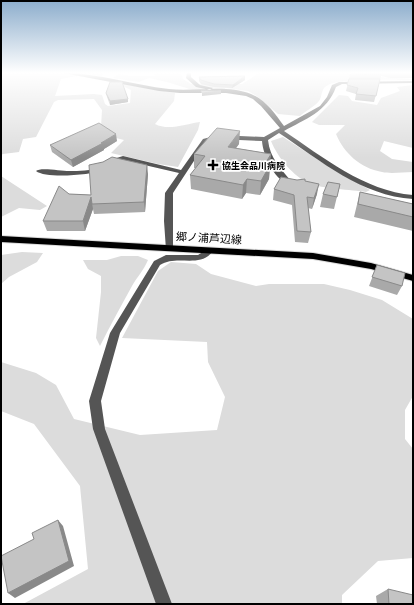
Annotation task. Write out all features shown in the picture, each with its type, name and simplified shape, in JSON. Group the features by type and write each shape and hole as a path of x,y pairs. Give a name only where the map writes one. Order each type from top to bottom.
{"main road":[{"name":"郷ノ浦芦辺線","path":"1,238 313,256 371,266 413,278"}],"street":[{"path":"258,101 269,110 282,130 321,158 374,189 398,196 413,197"},
{"path":"169,248 169,193 205,140 218,137 265,138 322,107 327,101"},
{"path":"265,138 269,160 276,170 288,182"},
{"path":"39,171 68,174 90,172 103,168 119,158 123,158 183,172"},
{"path":"398,196 413,191"},
{"path":"164,604 99,429 95,402 115,333 157,263 166,258 201,257 206,255 209,251"}],"shaded area":[{"path":"1,101 56,101 36,137 23,139 19,152 1,155"},
{"path":"96,101 104,101 108,106 130,103 130,101 174,101 155,124 171,127 200,122 198,130 178,167 111,153 124,140 112,137 101,127 102,110"},
{"path":"263,101 318,101 300,116 278,114"},
{"path":"333,101 353,101 377,105 379,101 413,101 413,148 384,141 380,151 392,159 413,162 413,172 386,173 367,167 354,159 339,141 336,134 345,125 319,125 312,122"},
{"path":"283,137 320,161 370,190 366,192 329,188 310,184 304,181 282,160 271,141"},
{"path":"1,176 47,206 40,210 19,208 1,217"},
{"path":"22,252 43,253 37,262 9,277 1,284 1,255"},
{"path":"121,256 138,256 148,260 132,286 100,346 96,338 101,292 101,276 88,269 83,260 107,260"},
{"path":"171,262 196,264 211,274 256,286 269,284 324,284 350,290 382,300 413,319 413,396 405,410 405,439 413,449 413,558 378,561 342,595 342,604 23,604 88,569 80,486 34,424 1,411 1,362 36,373 56,385 74,419 140,435 217,430 225,397 208,362 207,342 122,338 158,271"}],"building":[{"path":"99,123 116,134 101,143 103,143 71,160 50,145"},
{"path":"217,128 240,131 228,147 271,154 265,164 270,165 261,181 247,179 243,185 190,175 205,156 194,154"},
{"path":"112,157 147,165 144,202 92,204 91,197 83,221 43,221 59,186 69,194 91,195 89,165 103,162"},
{"path":"281,177 297,180 305,179 305,181 319,184 314,198 307,197 311,232 297,231 294,195 274,189"},
{"path":"328,182 340,184 337,197 323,194"},
{"path":"360,192 413,204 413,217 358,204"},
{"path":"377,265 405,273 402,286 372,277"},
{"path":"58,520 69,561 8,593 1,556 34,539 32,533"},
{"path":"388,589 413,595 413,604 389,604"}],"place":[{"name":"協生会品川病院","path":"213,165"}]}
